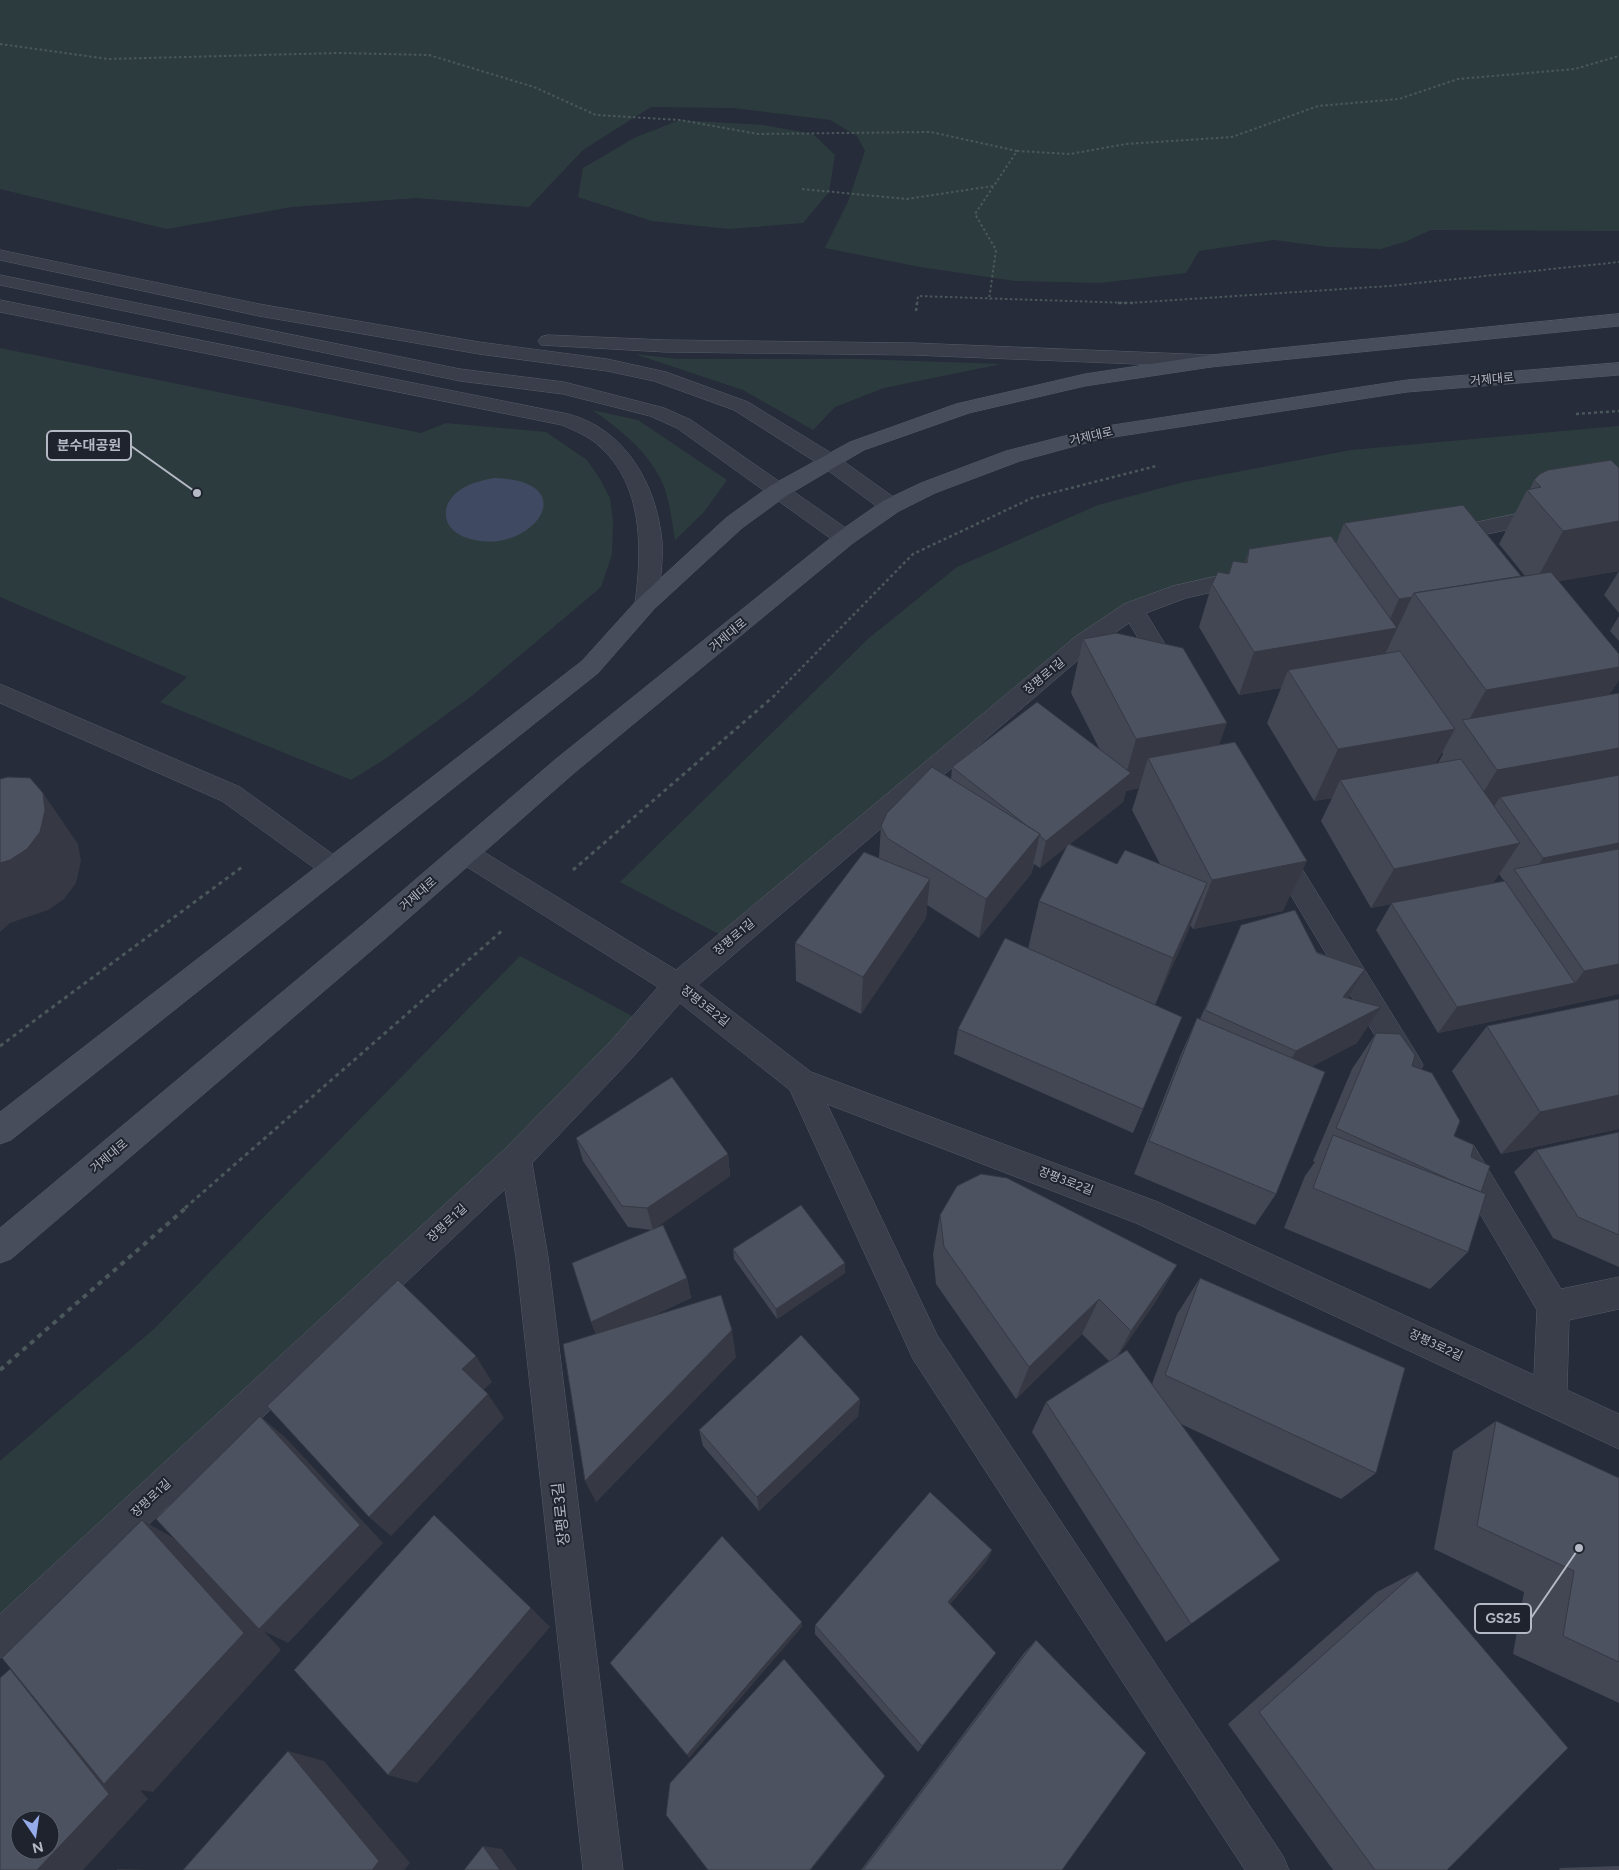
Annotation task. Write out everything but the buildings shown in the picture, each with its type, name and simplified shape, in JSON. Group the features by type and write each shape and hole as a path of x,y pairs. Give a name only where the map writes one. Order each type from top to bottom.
{"main road":[{"path":"0,1130 590,667 646,604 734,523 778,491 857,446 963,408 1085,380 1211,361 1619,320"},
{"name":"거제대로","path":"0,1248 565,766 845,538 890,506 928,488 1013,456 1100,433 1407,386 1619,369"}],"street":[{"path":"0,255 259,310 480,348 607,365 659,376 742,406 829,461 890,506"},
{"path":"0,280 460,375 564,388 657,412 684,424 845,538"},
{"path":"0,306 559,418 575,423 606,441 622,458 634,478 650,533 651,559 646,604"},
{"path":"405,334 665,346 913,349 1211,361"},
{"path":"1423,541 1467,541 1619,499"},
{"name":"장평로1길","path":"0,1639 516,1159 621,1050 678,985 1083,643 1132,610 1181,591 1268,573"},
{"path":"1132,610 1183,694"},
{"path":"0,693 231,794 334,868"},
{"path":"1264,828 1421,1086"},
{"name":"장평3로2길","path":"465,853 678,985 801,1081 1146,1212 1550,1398 1619,1432"},
{"path":"801,1081 925,1347 1269,1870"},
{"path":"1451,1137 1553,1307 1550,1398"},
{"name":"장평로3길","path":"516,1159 532,1256 603,1870"},
{"path":"1553,1307 1619,1293"}],"path":[{"path":"0,44 108,59 222,58 338,53 429,55 534,88 596,115 680,120 758,134 931,132 1017,150 1070,154 1126,144 1232,137 1318,106 1399,99 1458,79 1575,69 1619,56"},
{"path":"989,300 996,250 975,214 1017,150"},
{"path":"802,189 907,199 994,186"},
{"path":"918,296 989,300 1129,303 1389,286 1619,262"},
{"path":"1570,414 1619,411"},
{"path":"0,1370 467,959 539,900 785,687 913,554 1032,498 1156,466"},
{"path":"0,1046 242,867"}],"shaded area":[{"path":"0,0 1619,0 1619,231 1431,230 1407,241 1381,249 1328,247 1274,240 1199,251 1186,273 1099,283 1015,281 920,267 825,248 848,202 865,151 857,136 830,120 733,108 651,107 583,150 529,207 416,198 292,207 167,229 0,189"},
{"path":"680,120 763,125 813,134 835,155 829,192 803,223 729,229 652,221 578,197 583,168 634,138"},
{"path":"0,348 421,433 446,423 546,432 587,460 610,498 613,521 612,554 601,587 473,695 385,759 351,780 160,702 187,677 0,597"},
{"path":"635,354 677,359 858,359 1001,364 884,388 835,407 813,430 743,390"},
{"path":"592,410 638,420 727,480 704,512 675,540 663,484 650,462 633,442"},
{"path":"1619,426 1619,499 1132,610 730,940 620,882 869,638 957,567 1098,505 1184,482 1351,450"},
{"path":"520,956 632,1016 621,1050 0,1639 0,1461 155,1328"}],"water":[{"path":"494,478 523,482 539,492 544,504 539,517 528,529 511,538 490,542 467,538 451,528 446,514 447,506 451,499 468,485"}],"place":[{"name":"분수대공원","path":"197,493"},
{"name":"GS25","path":"1579,1548"}]}
